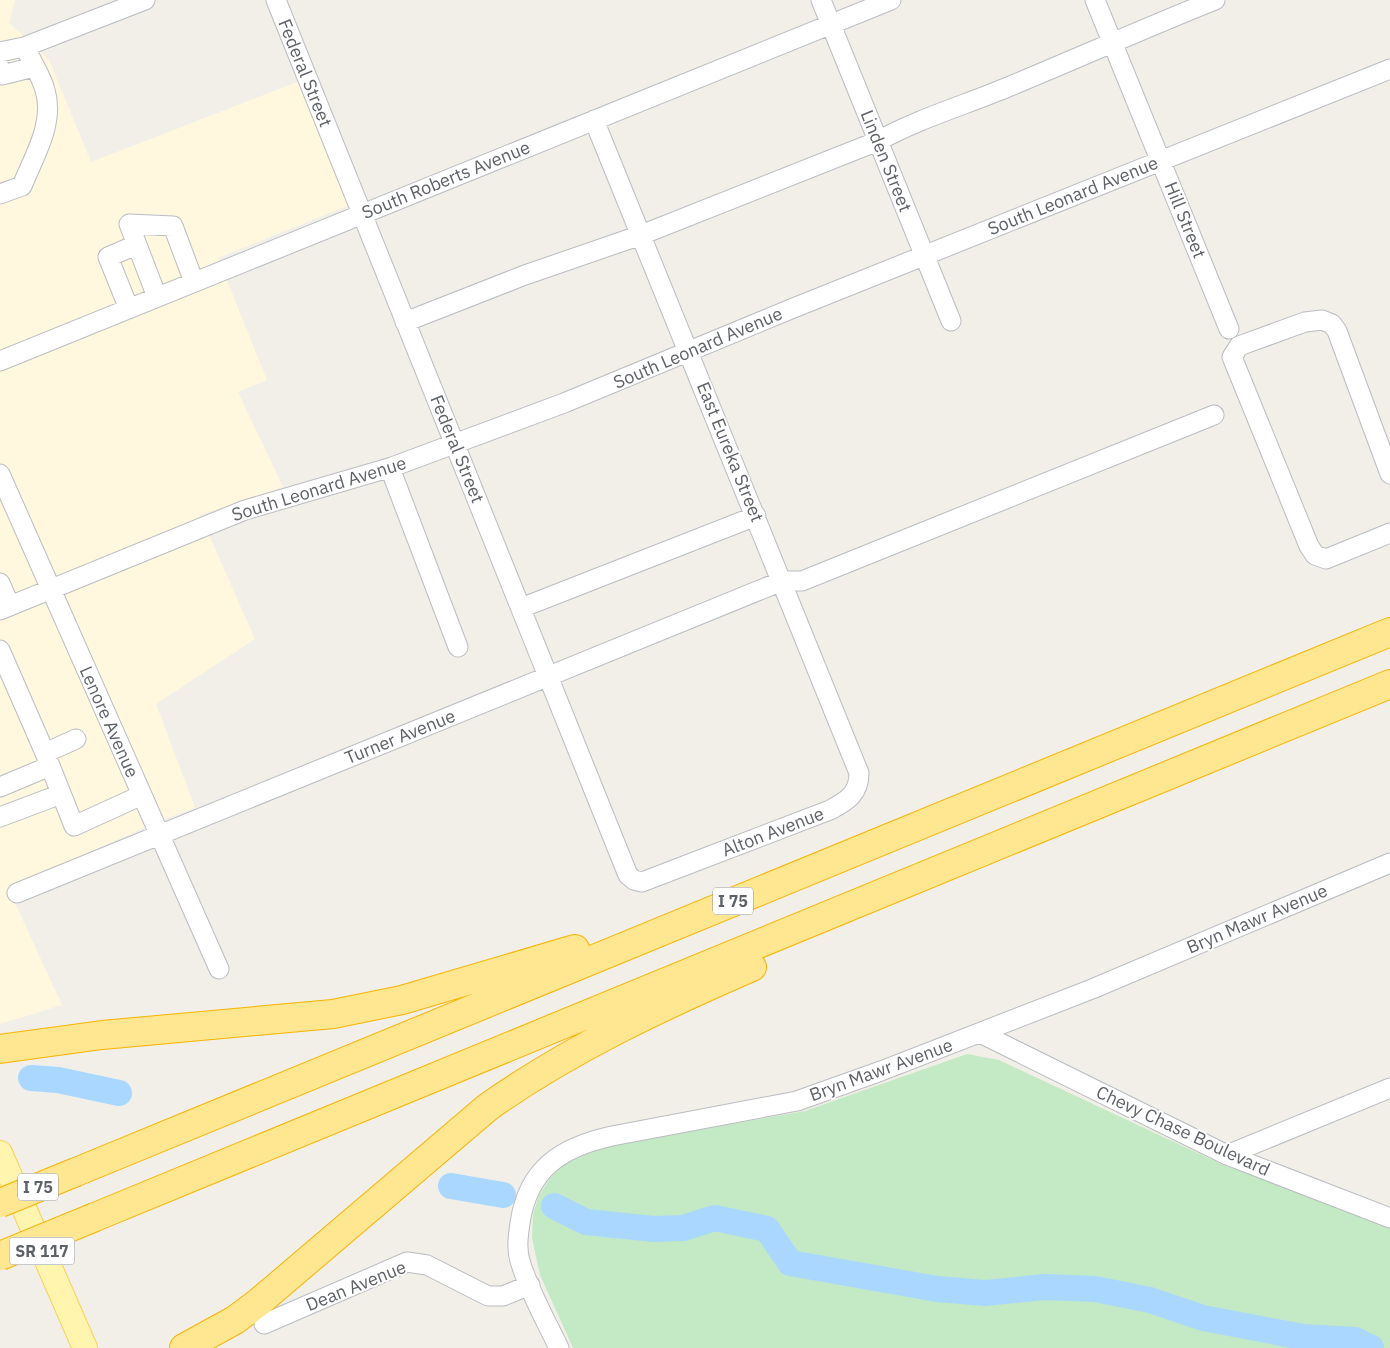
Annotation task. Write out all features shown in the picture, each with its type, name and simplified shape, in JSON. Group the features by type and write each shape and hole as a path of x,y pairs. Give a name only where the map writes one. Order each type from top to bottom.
{"highway":[{"name":"I 75","path":"0,1203 1390,632"},
{"path":"0,1256 1390,684"},
{"path":"184,1348 235,1320 260,1302 488,1107 545,1069 612,1031 809,941 1390,691"},
{"path":"0,1049 102,1035 333,1014 402,1000 592,944 899,821 957,804 966,805"}],"main road":[{"name":"SR 117","path":"0,1153 85,1348"}],"street":[{"path":"0,52 25,47 145,0"},
{"name":"Federal Street","path":"276,0 628,875 634,880 651,880"},
{"name":"Linden Street","path":"821,0 951,321"},
{"name":"South Roberts Avenue","path":"0,361 891,0"},
{"name":"Hill Street","path":"1095,0 1229,329"},
{"path":"405,322 524,275 641,235 1093,52 1112,41 1215,0"},
{"path":"0,194 22,186 48,122 49,110 45,89 25,47"},
{"path":"0,68 2,75 34,67"},
{"name":"South Leonard Avenue","path":"5,608 245,510 390,468 564,403 1390,68"},
{"name":"East Eureka Street","path":"594,120 854,756"},
{"path":"157,297 129,224 173,226 194,282"},
{"path":"128,309 108,257 136,245"},
{"path":"1390,474 1338,331 1332,324 1322,320 1305,322 1239,346 1232,356 1309,546 1315,554 1326,559 1390,533"},
{"name":"Turner Avenue","path":"17,893 782,581 802,581 1214,415"},
{"path":"390,468 458,647"},
{"name":"Lenore Avenue","path":"0,474 218,970"},
{"path":"521,608 756,516"},
{"path":"0,583 5,608"},
{"path":"0,650 74,826 142,795"},
{"path":"0,787 47,760 76,739"},
{"name":"Alton Avenue","path":"651,880 830,810 845,802 857,791 859,782 859,773 854,756"},
{"path":"0,817 61,794"},
{"name":"Bryn Mawr Avenue","path":"558,1348 520,1263 517,1241 521,1215 530,1188 544,1167 564,1152 586,1141 797,1101 980,1033 1390,863"},
{"name":"Chevy Chase Boulevard","path":"980,1033 1227,1155 1390,1218"},
{"path":"1227,1155 1390,1088"},
{"name":"Dean Avenue","path":"264,1324 407,1262 427,1265 488,1296 503,1296 530,1285"}],"shaded area":[{"path":"0,0 15,0 9,23 49,60 91,162 313,76 367,198 218,258 267,380 238,392 283,487 200,515 255,639 156,704 195,808 157,822 8,888 62,1005 0,1024"}],"green space":[{"path":"967,1054 999,1060 1221,1164 1390,1226 1390,1348 573,1348 540,1275 532,1238 533,1214 539,1195 551,1177 564,1164 578,1155 610,1145 805,1111"}],"waterway":[{"path":"31,1078 58,1080 119,1093"},
{"path":"451,1186 503,1195"},
{"path":"554,1206 586,1222 654,1229 683,1228 715,1218 767,1229 790,1263 937,1289 985,1293 1045,1287 1095,1289 1150,1300 1203,1318 1303,1337 1355,1340 1371,1348"}]}
